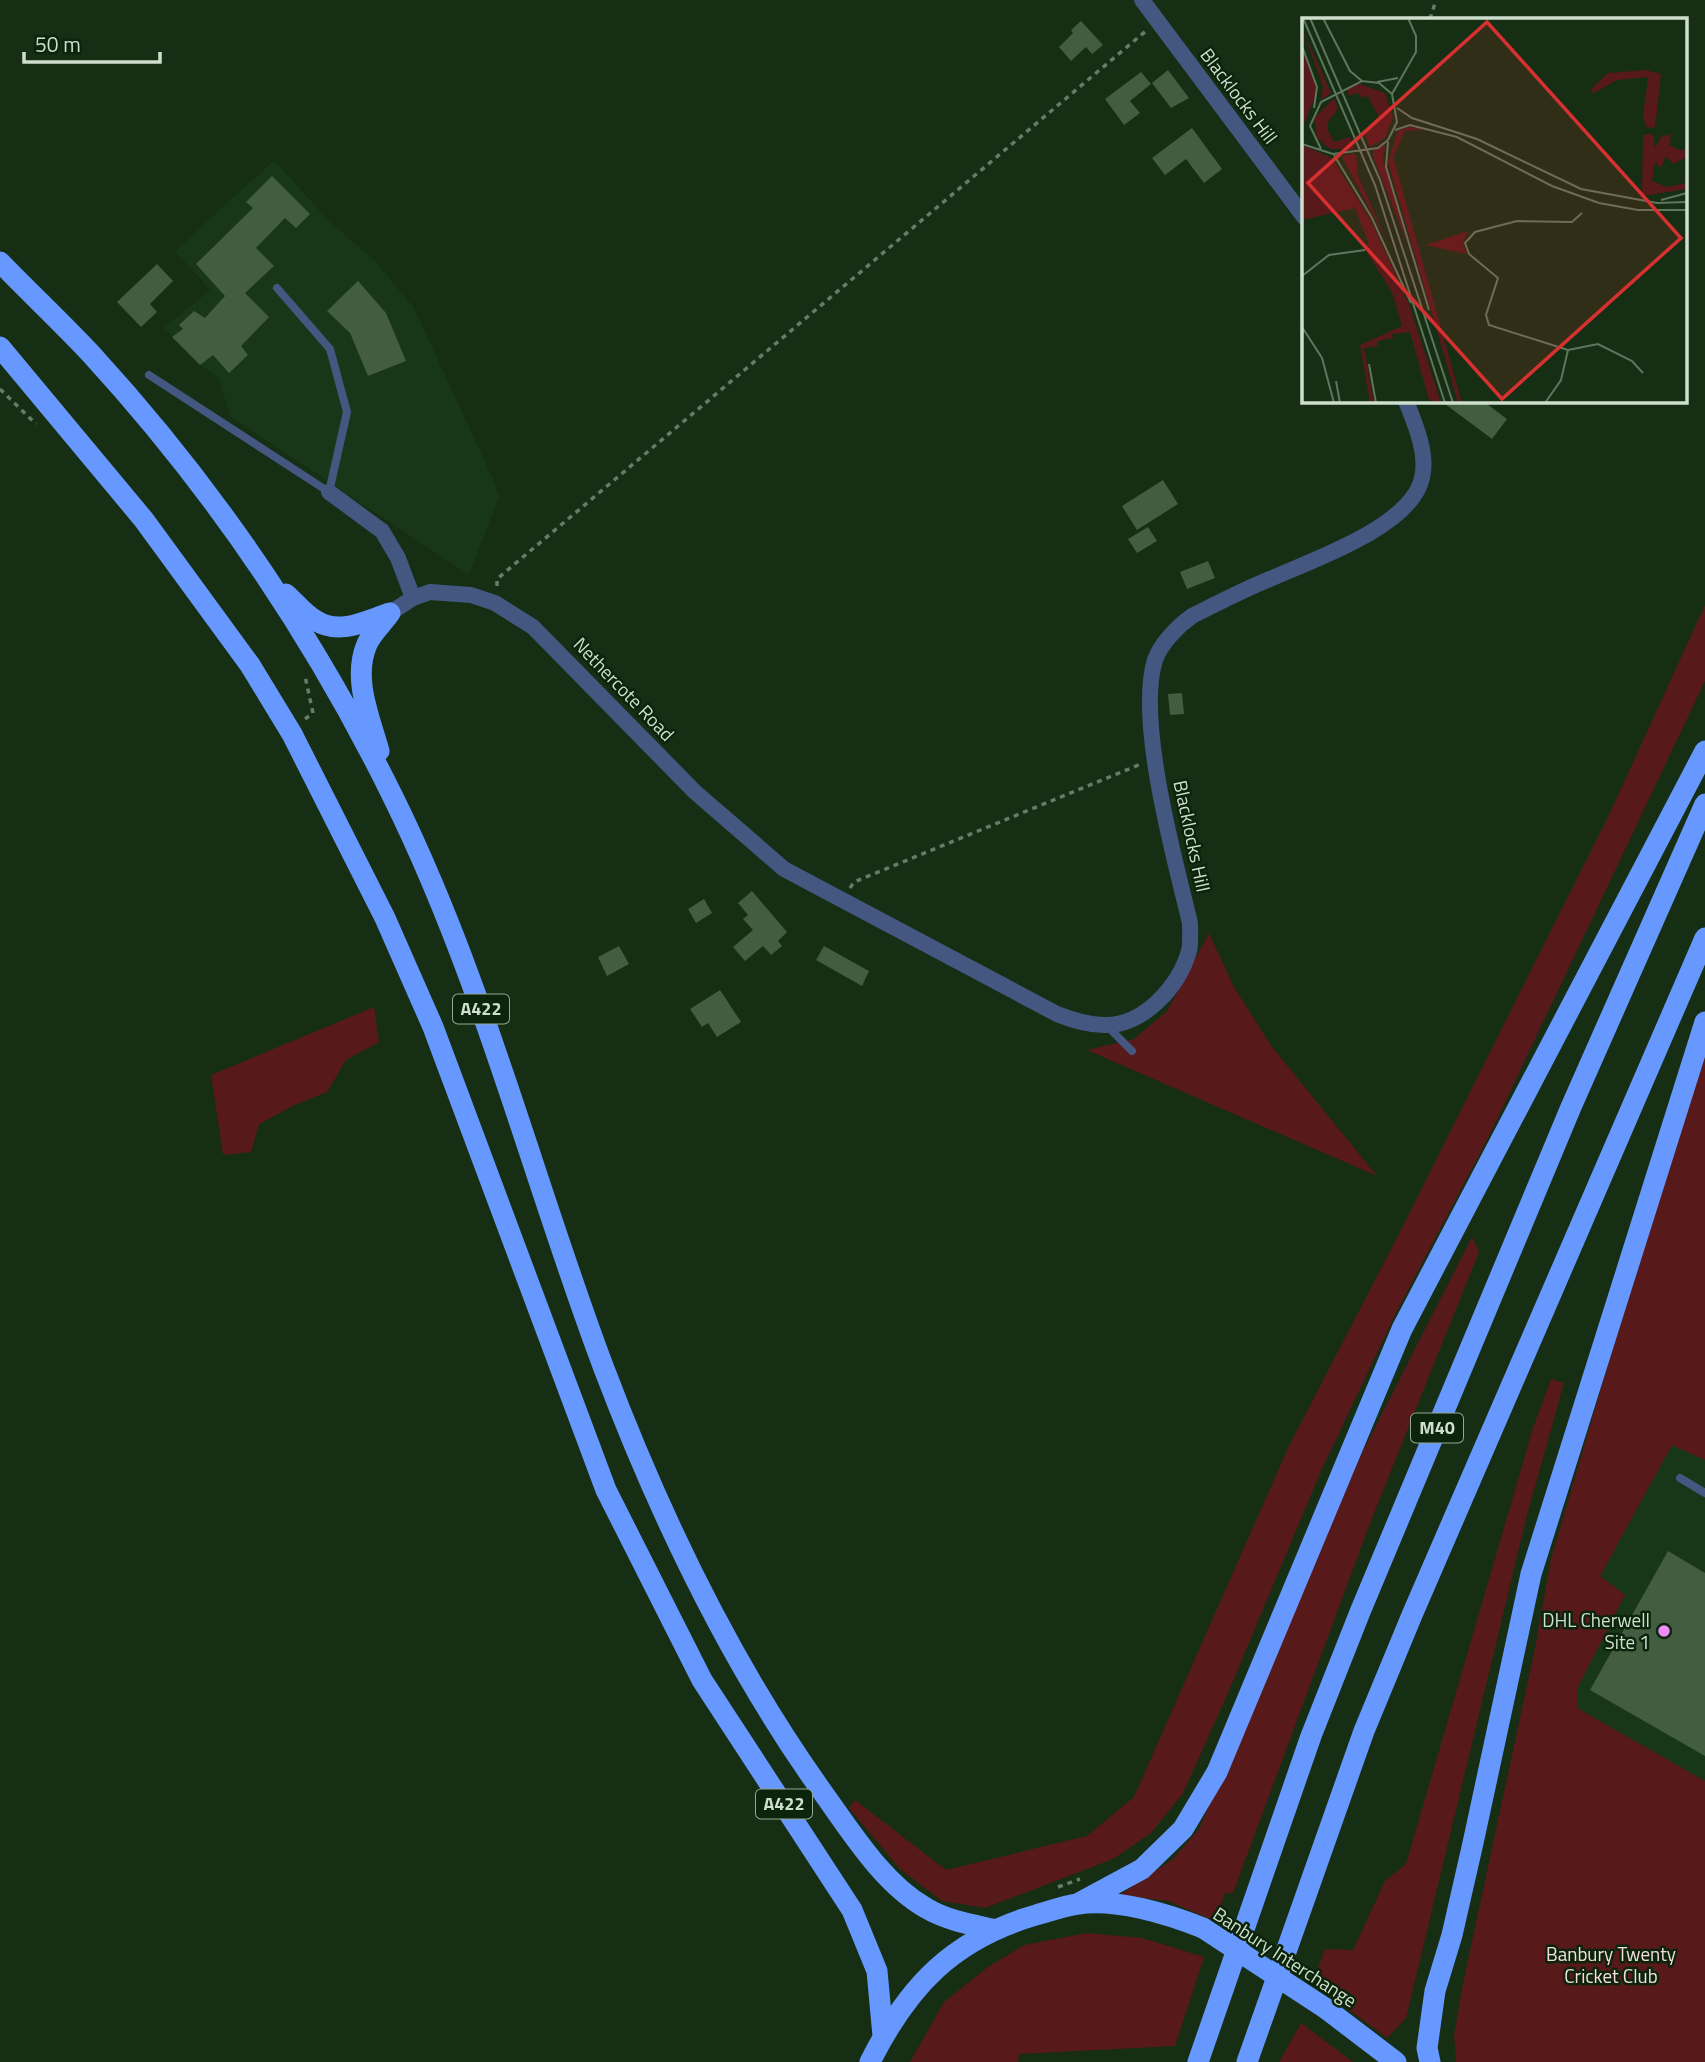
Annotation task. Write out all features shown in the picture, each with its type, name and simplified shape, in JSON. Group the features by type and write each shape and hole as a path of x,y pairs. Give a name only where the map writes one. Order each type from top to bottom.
{"highway":[{"name":"A422","path":"0,262 91,354 203,487 264,573 328,676 392,795 436,889 483,1015 603,1365 652,1485 705,1595 784,1738 845,1824 892,1883 923,1907 948,1919 992,1929"},
{"name":"A422","path":"0,347 144,520 269,695 292,734 351,848 433,1027 606,1490 702,1680 852,1910 877,1971 883,2036"},
{"path":"0,368 144,520"},
{"path":"264,573 314,620 335,628 351,626 390,613"},
{"path":"390,613 367,644 361,673 363,697 392,795"},
{"path":"1079,1903 1142,1869 1183,1829 1217,1772 1402,1329 1705,751"},
{"name":"M40","path":"1198,2062 1311,1736 1360,1612 1571,1107 1705,804"},
{"name":"M40","path":"1248,2062 1369,1718 1705,938"},
{"path":"1430,2062 1427,2048 1435,1991 1452,1935 1531,1574 1705,1022"},
{"name":"Banbury Interchange","path":"870,2062 908,1997 943,1961 992,1929 1079,1903 1167,1913 1203,1928 1325,2008 1396,2062"}],"street":[{"name":"Blacklocks Hill","path":"1142,0 1302,214"},
{"name":"Blacklocks Hill","path":"1107,1026 1151,1008 1164,997 1177,977 1189,949 1190,923 1156,761 1150,689 1156,659 1180,624 1192,615 1360,539 1393,518 1405,506 1422,480 1424,457 1406,402"},
{"path":"329,492 382,531 398,558 412,598"},
{"name":"Nethercote Road","path":"390,613 412,598 430,592 471,595 495,603 533,627 695,792 782,868 840,901"},
{"path":"840,901 1057,1014 1079,1022 1107,1026"}],"lane":[{"path":"149,375 329,492 347,412 330,349 277,288"},
{"path":"1107,1026 1132,1051"},
{"path":"1680,1478 1705,1493"}],"path":[{"path":"1430,18 1436,0"},
{"path":"495,603 498,579 1156,22"},
{"path":"840,901 854,882 1145,763 1156,761"},
{"path":"1055,1888 1081,1878"}],"shaded area":[{"path":"274,160 329,221 375,261 414,308 499,497 469,575 230,416 219,378 200,365 164,328 210,290 175,251"},
{"path":"1705,1348 1705,1781 1577,1708 1578,1687 1625,1595 1599,1576 1672,1445"}],"green space":[{"path":"1705,605 1705,681 1490,1134 1397,1311 1321,1471 1183,1793 1151,1833 1113,1859 985,1908 942,1901 900,1869 849,1808 855,1800 946,1870 1087,1836 1134,1797 1288,1448 1405,1222 1609,815"},
{"path":"1209,933 1234,987 1272,1047 1377,1176 1087,1050 1134,1039 1167,1011"},
{"path":"374,1007 379,1042 346,1060 327,1092 259,1124 251,1152 223,1155 211,1075"},
{"name":"Banbury Twenty Cricket Club","path":"1705,1054 1705,1460 1672,1445 1600,1576 1625,1595 1578,1687 1577,1708 1705,1781 1705,2062 1456,2062 1454,2035 1463,1983 1535,1648 1551,1559 1624,1310"},
{"path":"1472,1237 1479,1252 1372,1518 1233,1893 1225,1893 1215,1921 1168,1901 1120,1895 1173,1859 1199,1829 1362,1453"},
{"path":"1551,1379 1564,1383 1526,1519 1406,2018 1387,2038 1313,1983 1325,1949 1353,1950 1385,1881 1406,1864 1533,1428"},
{"path":"1087,1933 1142,1938 1204,1957 1175,2046 1019,2054 1018,2062 910,2062 944,2002 988,1967 1024,1945"},
{"path":"1301,2023 1353,2062 1279,2062"}],"building":[{"path":"1081,21 1103,45 1092,54 1086,47 1071,61 1059,47"},
{"path":"1168,70 1189,98 1171,108 1152,83"},
{"path":"1141,72 1151,84 1130,101 1140,113 1124,125 1105,99"},
{"path":"1192,128 1222,169 1204,183 1186,159 1165,175 1152,158"},
{"path":"272,176 310,214 296,228 285,218 256,248 274,266 245,293 269,317 241,346 248,355 229,373 213,355 200,365 172,337 183,329 179,325 194,311 205,318 225,296 196,264 253,208 246,202"},
{"path":"157,264 173,281 150,304 157,312 141,327 117,302"},
{"path":"358,281 386,313 406,361 368,376 350,333 327,311"},
{"path":"1442,402 1484,402 1507,419 1492,439"},
{"path":"1163,480 1178,504 1137,530 1122,506"},
{"path":"1148,527 1157,541 1137,553 1128,539"},
{"path":"1208,561 1215,578 1187,589 1180,572"},
{"path":"1182,693 1184,714 1170,715 1168,694"},
{"path":"752,891 787,932 778,941 782,946 771,955 763,946 745,961 733,947 753,930 743,919 748,915 738,903"},
{"path":"704,899 712,913 696,923 688,909"},
{"path":"619,946 629,964 607,976 598,957"},
{"path":"824,946 869,971 862,986 816,960"},
{"path":"720,990 741,1022 717,1037 708,1023 702,1027 690,1009"},
{"name":"DHL Cherwell Site 1","path":"1668,1551 1705,1573 1705,1756 1590,1690"}],"place":[{"name":"DHL Cherwell Site 1","path":"1664,1631"}]}
